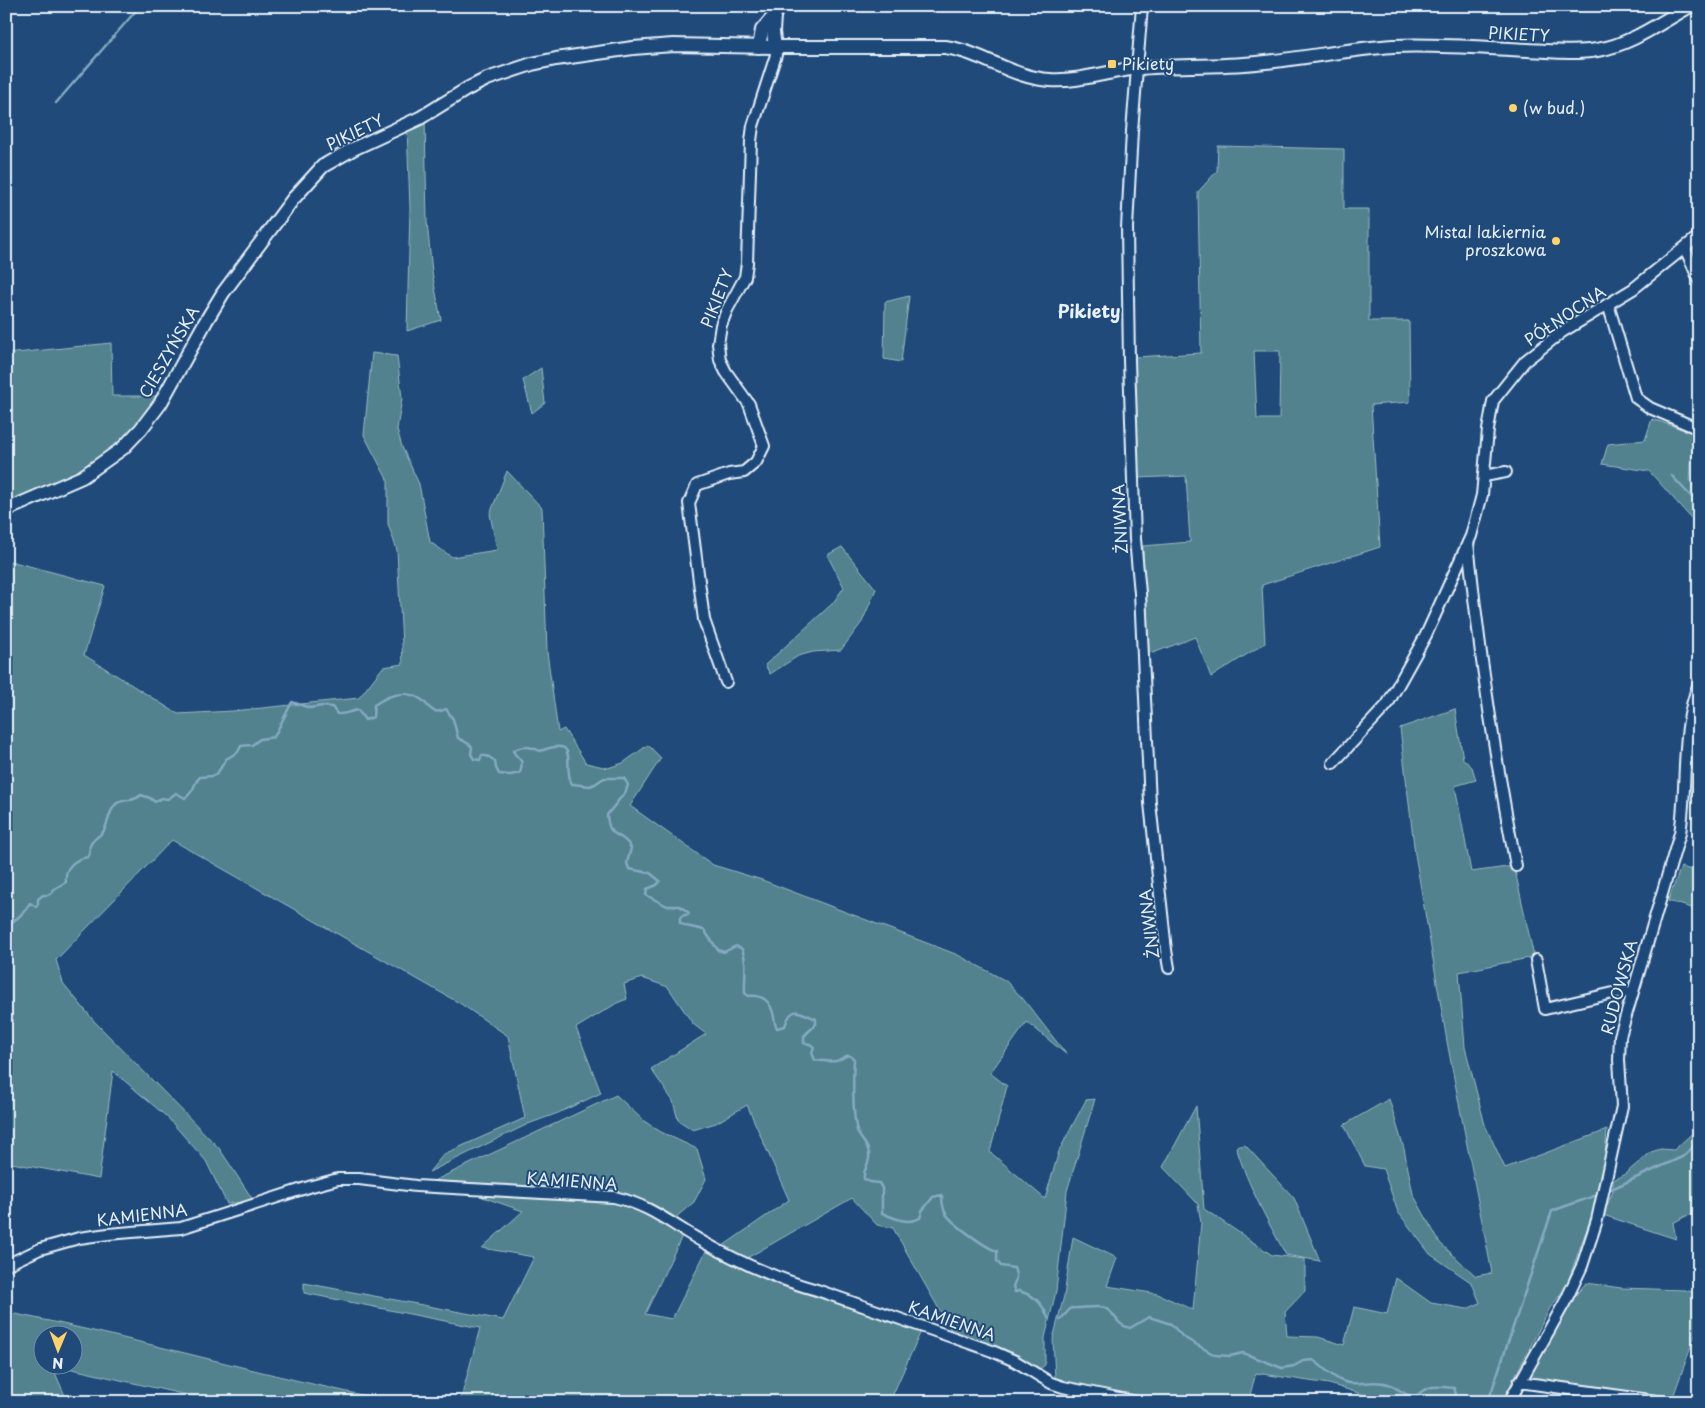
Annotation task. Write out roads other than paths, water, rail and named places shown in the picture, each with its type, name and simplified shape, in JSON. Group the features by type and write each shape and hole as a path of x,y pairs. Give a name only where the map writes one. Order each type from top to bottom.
{"street":[{"name":"ŻNIWNA","path":"1142,6 1127,228 1129,360 1135,539 1140,593 1150,803 1169,968"},
{"name":"PIKIETY","path":"323,166 420,118 467,89 495,76 532,64 633,48 673,45 945,47 960,49 974,54 1007,70 1027,77 1067,80 1137,68 1258,63 1396,46 1472,47 1571,52 1595,51 1611,48 1633,38 1690,6"},
{"path":"759,47 762,30 777,11"},
{"path":"775,47 773,32 777,11"},
{"name":"PIKIETY","path":"726,682 704,620 689,503 697,485 729,474 744,472 756,462 764,446 749,404 726,372 720,360 718,344 721,325 745,277 751,141 753,126 776,55 775,47"},
{"name":"CIESZYŃSKA","path":"6,510 82,477 123,448 141,429 160,404 223,293 293,199 323,166"},
{"name":"PÓŁNOCNA","path":"1333,763 1387,705 1426,635 1468,542 1478,510 1484,476 1490,412 1496,396 1525,361 1562,332 1633,288 1699,236"},
{"path":"1685,248 1699,280"},
{"path":"1608,304 1636,398 1650,408 1699,429"},
{"path":"1484,476 1506,472"},
{"path":"1468,542 1476,620 1488,703 1516,866"},
{"name":"RUDOWSKA","path":"1509,1402 1566,1300 1582,1266 1597,1220 1622,1106 1620,1036 1680,833 1684,806 1685,756 1693,698 1699,683"},
{"path":"1536,960 1545,1009 1613,993 1632,992"},
{"name":"KAMIENNA","path":"6,1265 40,1249 79,1238 181,1228 338,1179 359,1179 416,1186 614,1197 646,1207 703,1242 752,1267 790,1283 817,1290 992,1351 1015,1361 1051,1383 1138,1402"},
{"path":"1519,1382 1664,1402"}],"waterway":[{"path":"56,103 140,6"},
{"path":"1672,476 1699,505"},
{"path":"6,927 30,903 36,907 38,899 43,895 53,892 54,889 66,882 69,868 75,862 88,857 91,844 103,832 111,810 116,804 135,799 141,795 155,802 161,798 168,799 176,793 185,798 200,777 217,774 226,759 238,752 241,746 252,745 260,739 274,737 292,702 310,708 332,707 337,714 358,710 365,720 373,717 374,705 386,698 398,694 416,697 434,711 446,709 453,719 458,738 472,747 471,754 474,759 480,760 482,755 489,757 495,761 499,774 510,775 520,773 522,764 513,751 516,749 526,747 540,751 553,747 562,747 568,755 569,777 572,784 590,786 604,778 624,778 628,785 626,791 607,815 608,823 613,833 624,839 631,848 627,863 629,869 650,873 660,881 657,885 647,889 646,895 667,906 680,906 689,913 680,918 680,923 704,930 718,950 724,952 736,946 742,949 745,965 745,993 748,996 758,996 766,1000 773,1011 777,1028 785,1026 793,1012 801,1012 816,1019 816,1024 804,1036 804,1043 814,1047 812,1053 815,1060 836,1061 847,1056 854,1059 853,1097 856,1126 869,1153 864,1179 879,1183 882,1188 882,1213 901,1220 915,1220 920,1218 922,1211 933,1197 942,1195 946,1214 955,1224 970,1235 997,1251 997,1261 1001,1266 1014,1268 1016,1279 1013,1286 1015,1292 1025,1293 1037,1300 1048,1318"},
{"path":"1607,1191 1682,1157 1699,1142"},
{"path":"1488,1402 1552,1211 1600,1194"},
{"path":"1060,1320 1071,1308 1102,1307 1109,1310 1118,1322 1130,1328 1149,1317 1171,1324 1183,1337 1215,1355 1230,1356 1243,1353 1282,1368 1294,1366 1303,1361 1313,1360 1334,1377 1344,1382 1383,1383 1391,1385 1412,1397 1416,1397 1428,1388 1454,1388 1456,1394 1453,1402"}],"place":[{"name":"Pikiety","path":"1112,64"},
{"name":"(w bud.)","path":"1513,108"},
{"name":"Mistal lakiernia proszkowa","path":"1556,241"}],"district":[{"name":"Pikiety","path":"1089,312"}]}
